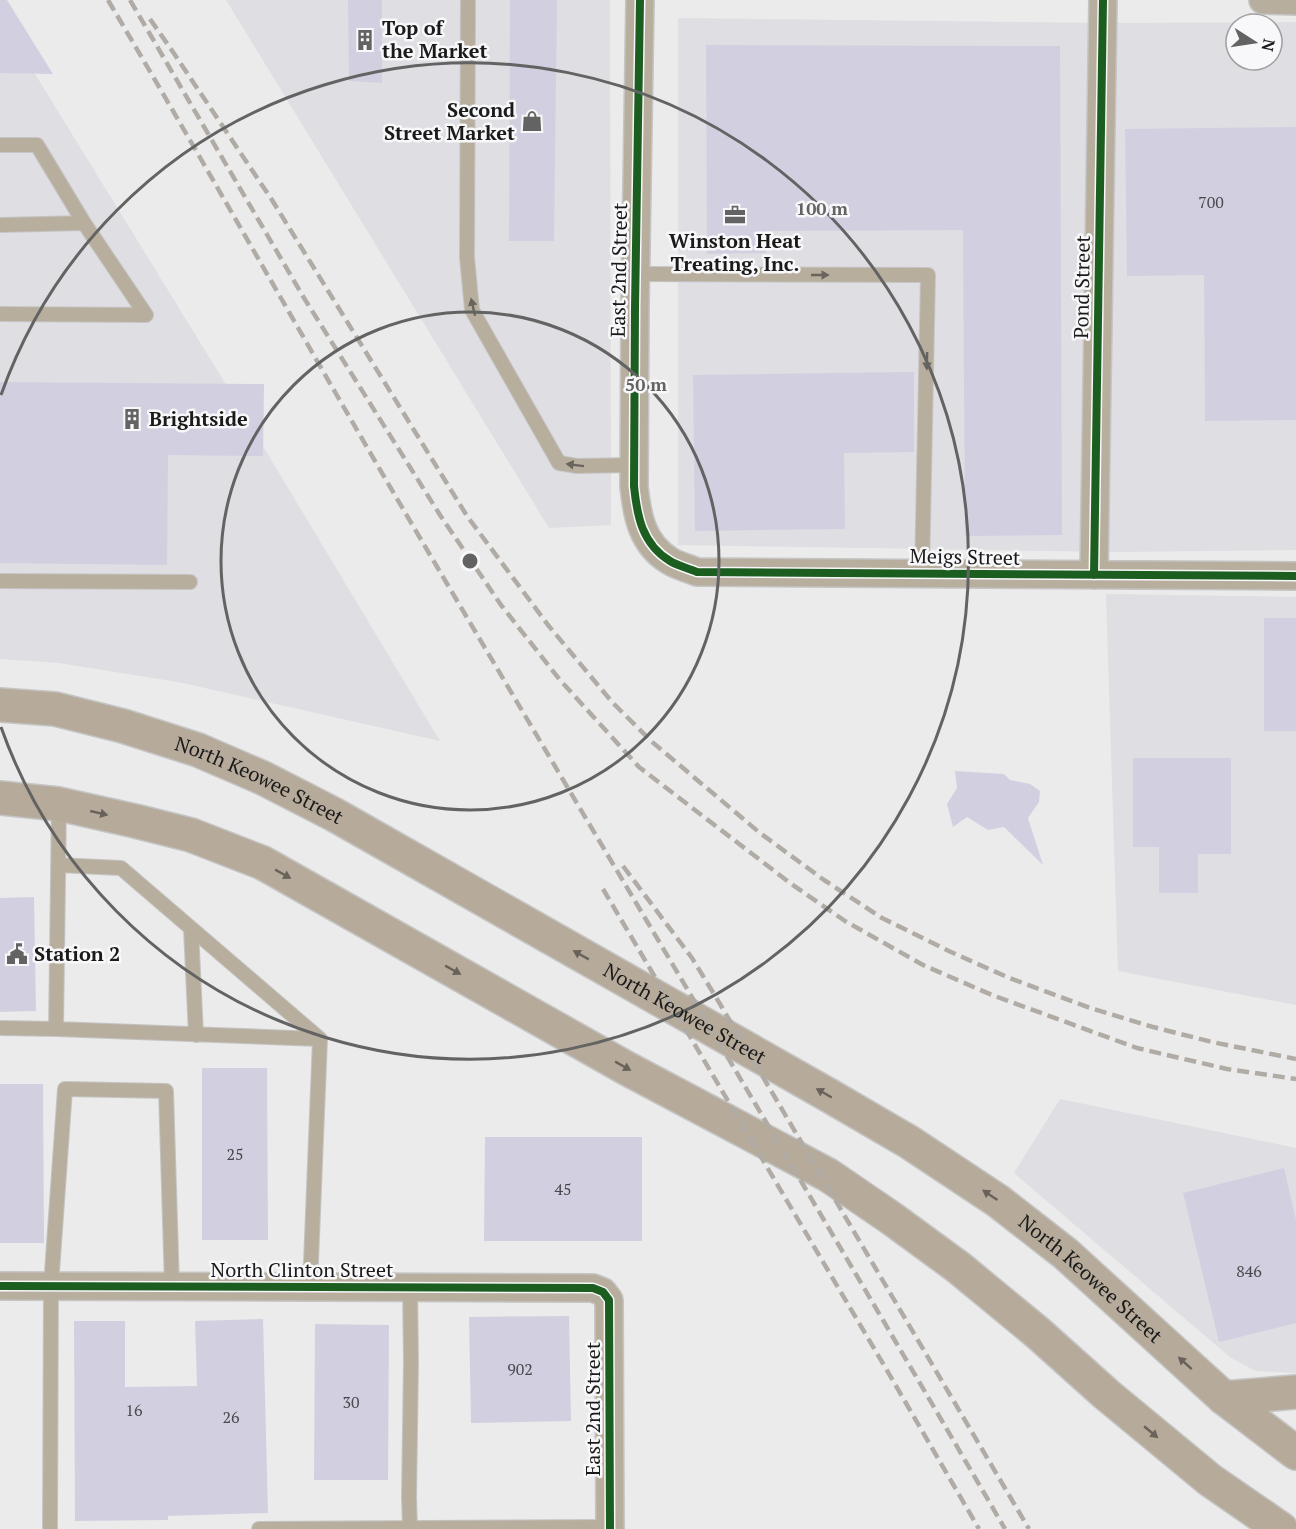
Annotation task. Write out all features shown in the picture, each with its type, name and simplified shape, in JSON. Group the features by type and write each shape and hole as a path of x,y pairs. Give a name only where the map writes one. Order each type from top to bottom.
{"main road":[{"name":"North Keowee Street","path":"0,705 55,709 123,726 198,750 263,778 335,815 820,1090 919,1148 998,1200 1066,1254 1224,1398 1296,1453"},
{"path":"0,798 59,804 191,835 263,863 626,1068 828,1175 958,1268 1210,1480 1281,1529"},
{"path":"1224,1398 1296,1392"}],"street":[{"name":"East 2nd Street","path":"640,0 633,465 637,512 646,538"},
{"name":"Pond Street","path":"1094,575 1103,0"},
{"path":"1263,0 1296,1"},
{"name":"Meigs Street","path":"646,538 651,546 670,562 697,572 1296,576"},
{"name":"North Clinton Street","path":"0,1286 593,1288 603,1292"},
{"name":"East 2nd Street","path":"603,1292 609,1300 610,1528"}],"lane":[{"path":"468,0 467,258 472,310 559,463 577,466 633,465"},
{"path":"0,145 37,145 84,223 146,315 0,314"},
{"path":"0,225 84,223"},
{"path":"635,274 928,275 922,573"},
{"path":"0,581 190,582"},
{"path":"56,1029 59,804"},
{"path":"58,865 121,868 320,1039"},
{"path":"191,929 196,1035"},
{"path":"0,1028 320,1039"},
{"path":"310,1287 320,1039"},
{"path":"50,1529 51,1286 65,1089 166,1091 172,1286"},
{"path":"410,1287 409,1497 411,1528"},
{"path":"259,1529 610,1528"}],"shaded area":[{"path":"226,0 610,0 611,525 549,528"},
{"path":"0,17 225,383 440,741 178,682 59,663 0,659"},
{"path":"678,18 1224,22 1224,72 1284,72 1284,22 1296,22 1296,550 1114,552 678,545"},
{"path":"1106,594 1296,597 1296,1005 1118,971"},
{"path":"1060,1099 1296,1148 1296,1373 1256,1371 1231,1358 1014,1173"}],"building":[{"path":"0,0 7,0 53,74 0,73"},
{"name":"Top of the Market","path":"348,0 382,0 382,83 349,81"},
{"name":"Second Street Market","path":"510,0 557,0 554,241 509,241"},
{"path":"706,45 1060,46 1062,535 965,536 963,230 766,231 766,253 707,254"},
{"path":"1296,127 1296,420 1205,421 1204,275 1127,276 1125,129"},
{"path":"914,372 914,452 844,453 845,529 695,531 693,375"},
{"path":"0,382 264,384 263,456 168,455 167,565 0,563"},
{"path":"1264,618 1296,618 1296,731 1264,731"},
{"path":"1133,758 1231,758 1231,854 1198,854 1198,893 1159,893 1159,847 1133,847"},
{"path":"955,771 1004,774 1010,780 1030,784 1040,791 1039,802 1028,818 1043,865 1004,827 988,830 967,817 953,827 947,804 957,788"},
{"name":"Station 2","path":"34,897 36,1011 0,1012 0,898"},
{"path":"202,1068 267,1068 268,1240 202,1240"},
{"path":"0,1084 43,1084 44,1243 0,1243"},
{"path":"485,1137 642,1137 642,1241 484,1241"},
{"path":"1284,1168 1296,1220 1296,1323 1219,1342 1183,1193"},
{"path":"569,1316 571,1421 471,1423 469,1317"},
{"path":"263,1319 268,1513 168,1516 168,1520 75,1521 74,1321 125,1321 125,1387 197,1386 195,1321"},
{"path":"315,1324 389,1325 388,1480 314,1480"}],"railway":[{"path":"108,0 403,509 1005,1529"},
{"path":"130,0 304,298 440,515 501,605 560,680 639,767 790,883 845,921 923,965 992,995 1137,1048 1227,1069 1296,1079"},
{"path":"150,19 272,200 467,516 548,625 612,702 651,741 760,833 824,880 882,918 1007,977 1090,1008 1212,1042 1296,1059"},
{"path":"623,866 692,958 1029,1529"},
{"path":"603,889 979,1529"}],"cycle path":[{"path":"640,0 634,486 639,518 647,538 661,554 673,563 697,572 1296,576"},
{"path":"1094,575 1103,0"},
{"path":"0,1286 593,1288 603,1292 609,1300 610,1529"}],"place":[{"name":"Top of the Market","path":"365,40"},
{"name":"Second Street Market","path":"532,121"},
{"name":"Winston Heat Treating, Inc.","path":"735,215"},
{"name":"Brightside","path":"132,419"},
{"name":"Station 2","path":"17,954"}]}
